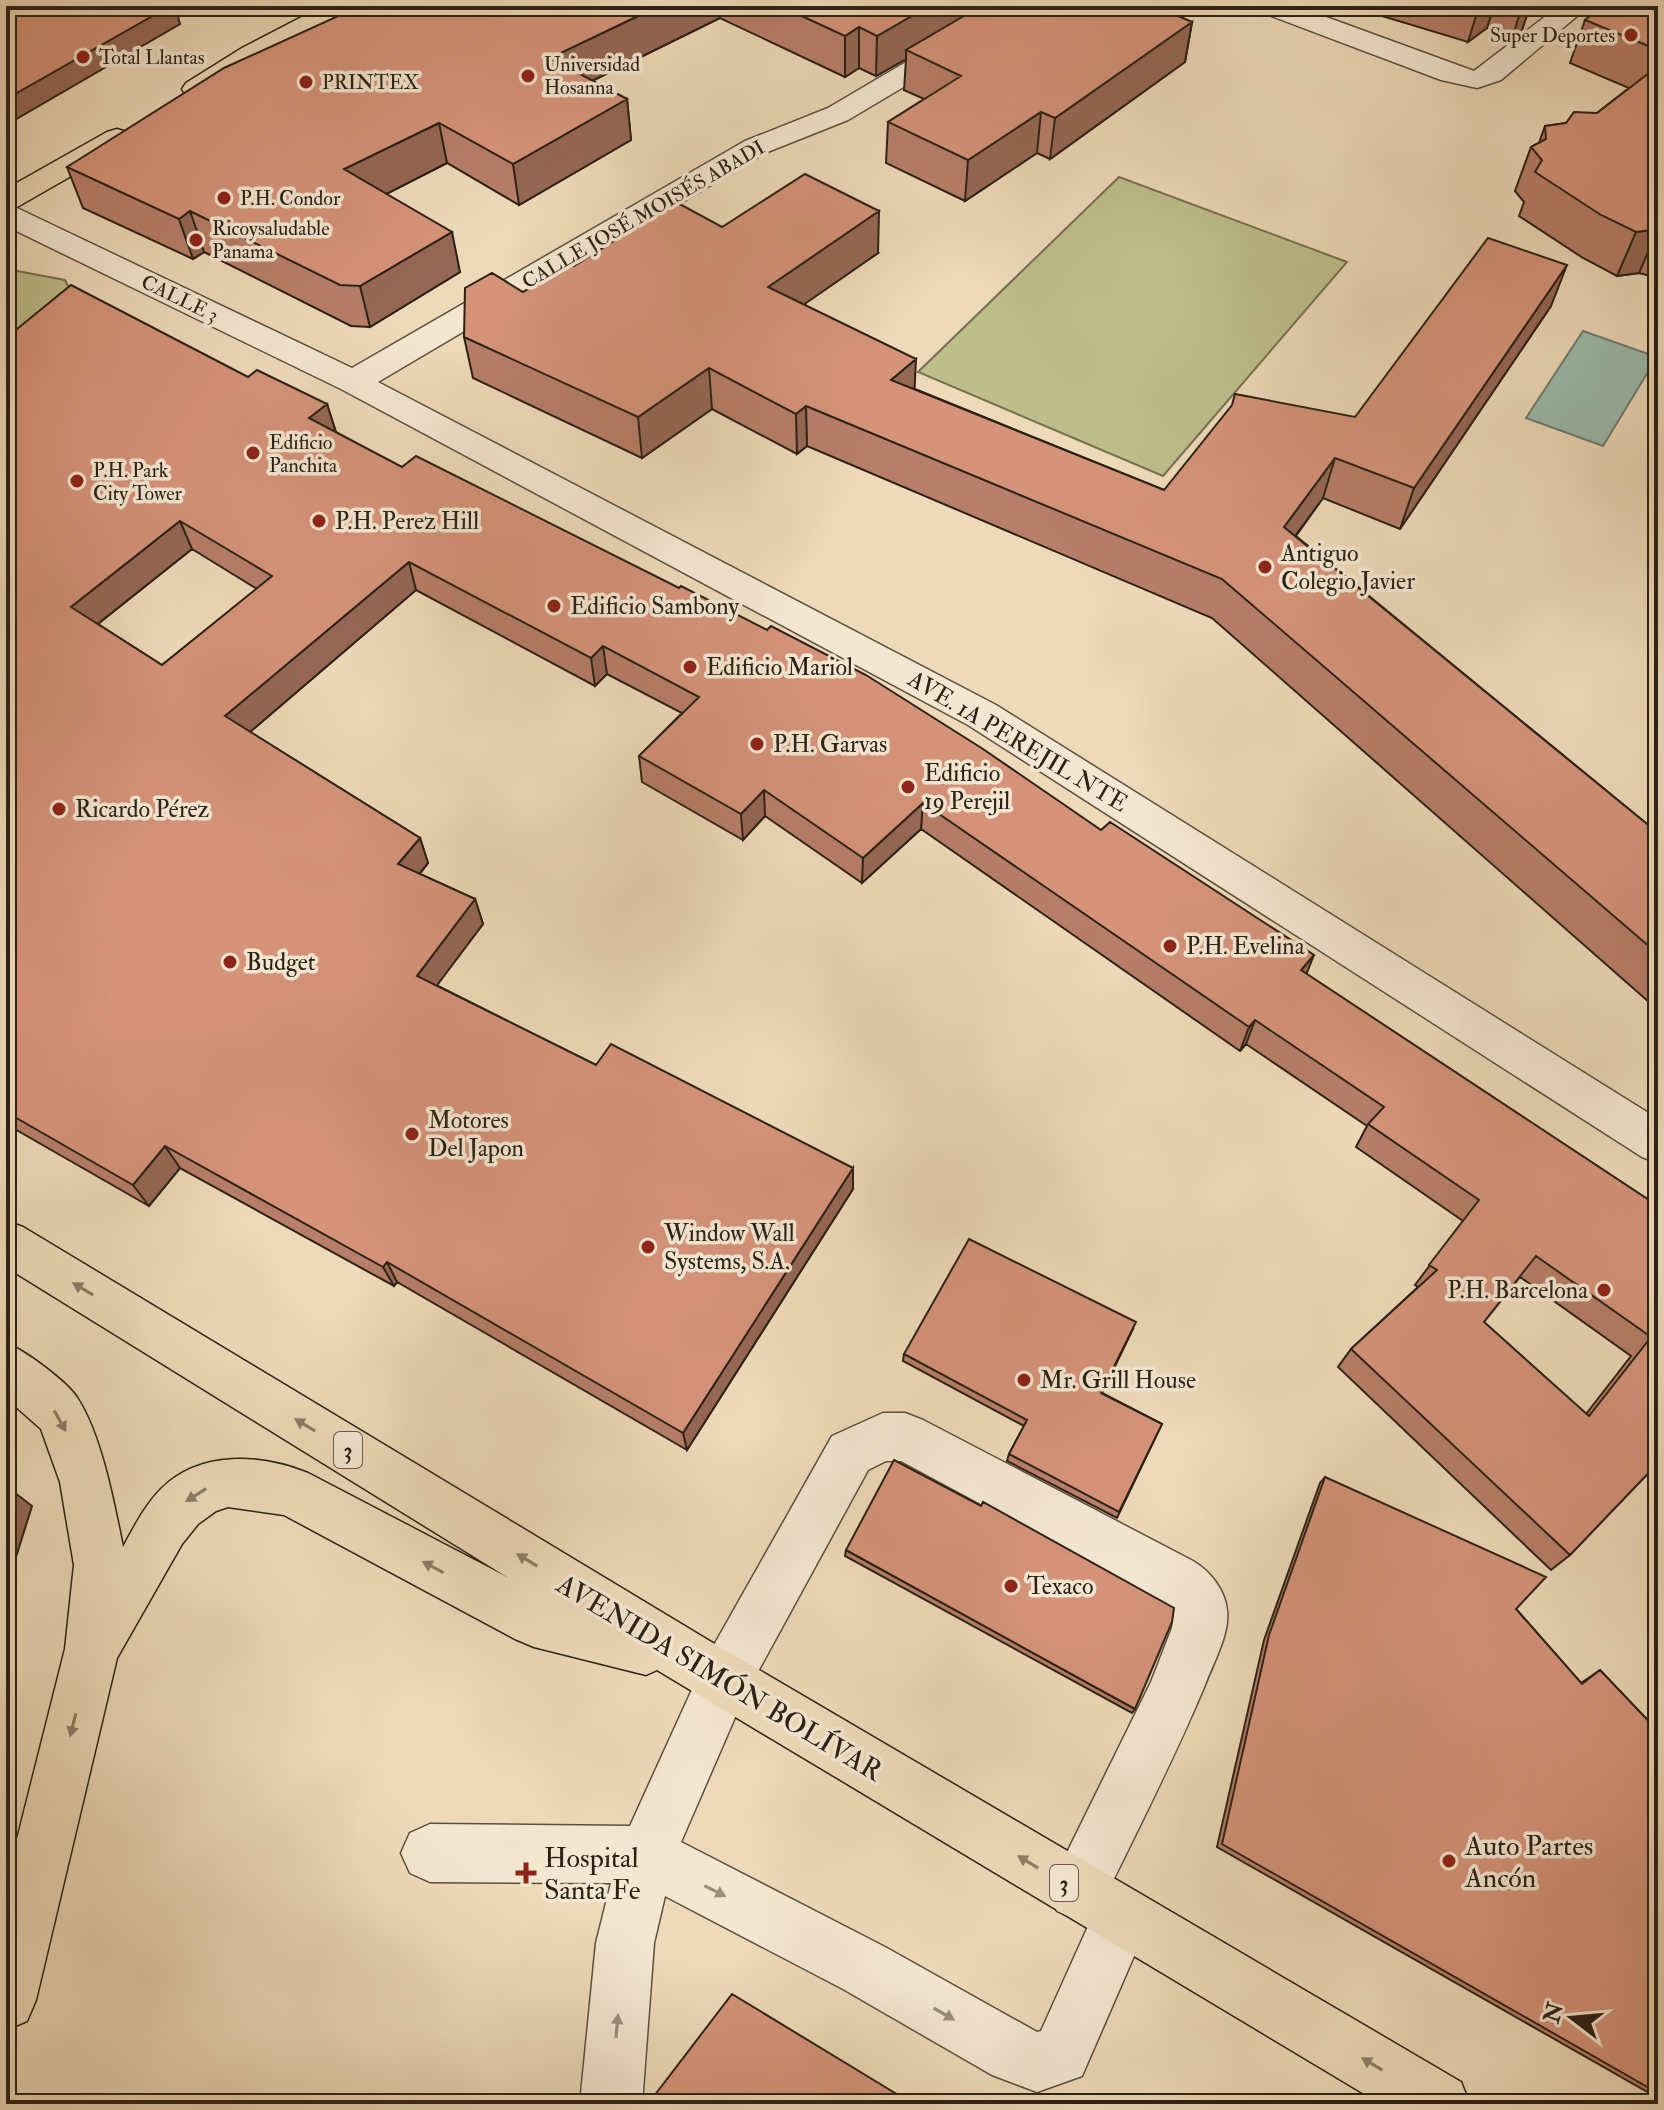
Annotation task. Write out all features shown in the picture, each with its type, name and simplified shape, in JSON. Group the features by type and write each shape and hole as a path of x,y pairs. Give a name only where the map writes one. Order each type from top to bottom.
{"main road":[{"path":"171,104 252,54 344,6"},
{"path":"6,201 144,121"},
{"name":"AVENIDA SIMÓN BOLÍVAR","path":"6,1242 707,1670 1439,2104"},
{"path":"6,1366 60,1414 85,1482 100,1565 92,1649 6,2000"},
{"path":"92,1649 164,1526 180,1506 202,1490 228,1482 290,1491 534,1620 707,1670"}],"street":[{"name":"CALLE JOSÉ MOISÉS ABADI","path":"353,382 755,147 838,114 1020,6"},
{"path":"1271,6 1451,74 1477,80 1491,74 1576,6"},
{"name":"CALLE 3","path":"6,214 353,382"},
{"name":"AVE. 1A PEREJIL NTE","path":"353,382 982,715 1658,1143"},
{"path":"430,1853 646,1855 864,1968 1013,2054 1037,2062 1061,2055 1100,1904 1173,1695 1197,1638 1202,1612 1191,1589 905,1437 883,1437 850,1453 707,1670 646,1855 625,1943 611,2104"}],"green space":[{"path":"1119,177 1347,262 1163,476 918,372"},
{"path":"6,269 65,280 69,288 6,366"}],"shaded area":[{"path":"1583,331 1657,357 1603,446 1526,418"}],"building":[{"name":"Total Llantas","path":"6,6 170,6 6,99"},
{"path":"360,6 659,6 550,58 627,99 513,164 439,123 344,169 452,232 360,286 340,285 190,211 179,219 67,167 224,68"},
{"path":"780,6 929,6 877,36 859,27 845,36"},
{"path":"981,6 1155,6 1192,22 1055,118 1041,112 968,160 888,122 961,76 906,50"},
{"path":"1603,6 1658,6 1658,50 1585,20"},
{"path":"1658,66 1658,229 1636,232 1601,215 1535,172 1542,160 1531,147 1546,139 1545,126 1566,123 1574,112 1597,113"},
{"path":"805,174 879,211 768,287 916,359 891,380 1164,490 1232,405 1235,394 1355,417 1488,238 1567,265 1414,488 1335,458 1284,527 1658,833 1658,954 1222,579 806,406 796,414 709,368 638,417 464,337 465,288 492,273 523,292 569,263 574,266 676,202 722,227"},
{"path":"71,285 248,377 257,370 327,404 309,418 402,467 416,456 679,588 681,586 767,630 771,626 866,675 983,749 1101,830 1110,822 1314,955 1301,970 1658,1206 1658,1463 1570,1555 1351,1349 1437,1270 1429,1265 1479,1200 1368,1124 1384,1107 1255,1020 1249,1027 923,803 863,858 764,790 741,814 639,756 699,697 603,646 591,658 409,562 225,716 420,838 398,864 475,899 417,976 596,1065 611,1044 853,1168 683,1433 387,1262 383,1267 165,1146 133,1185 6,1112 6,338","holes":["180,521 272,576 162,665 71,607","1536,1256 1651,1337 1589,1416 1484,1322"]},
{"name":"Mr. Grill House","path":"969,1239 1136,1322 1101,1393 1162,1424 1119,1512 1009,1454 1027,1420 904,1354"},
{"name":"Texaco","path":"894,1460 981,1506 983,1502 1174,1608 1172,1622 1135,1709 846,1550"},
{"path":"1325,1477 1546,1577 1516,1609 1582,1684 1600,1670 1658,1731 1658,2093 1222,1844 1269,1635"},
{"path":"732,1994 913,2104 648,2104"}],"place":[{"name":"Super Deportes","path":"1631,35"},
{"name":"Total Llantas","path":"83,57"},
{"name":"Universidad Hosanna","path":"528,76"},
{"name":"PRINTEX","path":"306,82"},
{"name":"P.H. Condor","path":"224,198"},
{"name":"Ricoysaludable Panama","path":"196,240"},
{"name":"Edificio Panchita","path":"253,453"},
{"name":"P.H. Park City Tower","path":"77,481"},
{"name":"P.H. Perez Hill","path":"319,521"},
{"name":"Antiguo Colegio Javier","path":"1265,567"},
{"name":"Edificio Sambony","path":"554,606"},
{"name":"Edificio Mariol","path":"690,667"},
{"name":"P.H. Garvas","path":"757,744"},
{"name":"Edificio 19 Perejil","path":"908,787"},
{"name":"Ricardo Pérez","path":"59,809"},
{"name":"P.H. Evelina","path":"1170,946"},
{"name":"Budget","path":"230,962"},
{"name":"Motores Del Japon","path":"412,1134"},
{"name":"Window Wall Systems, S.A.","path":"648,1247"},
{"name":"P.H. Barcelona","path":"1604,1290"},
{"name":"Mr. Grill House","path":"1024,1380"},
{"name":"Texaco","path":"1011,1586"},
{"name":"Auto Partes Ancón","path":"1449,1861"},
{"name":"Hospital Santa Fe","path":"526,1873"}]}
